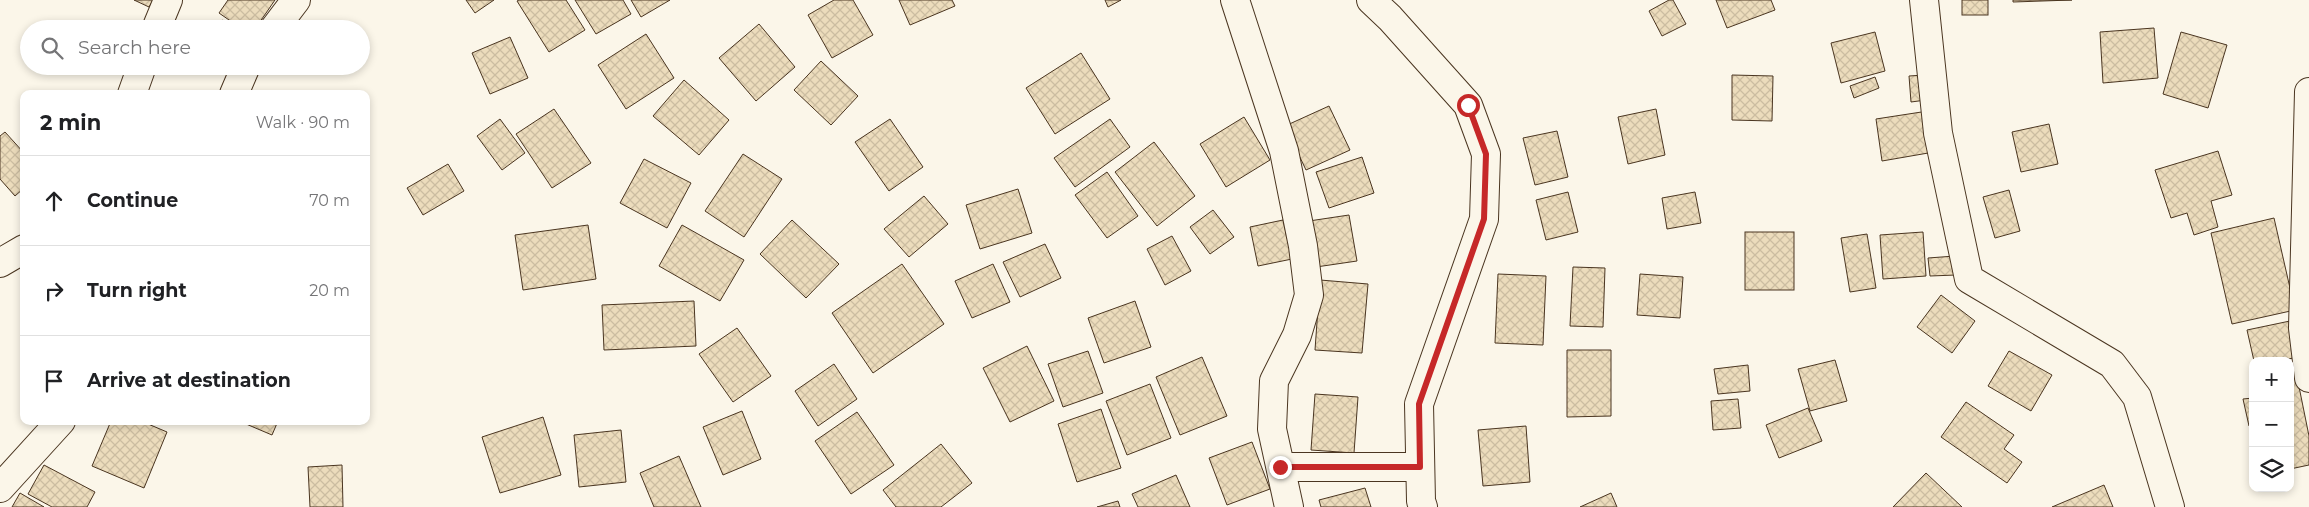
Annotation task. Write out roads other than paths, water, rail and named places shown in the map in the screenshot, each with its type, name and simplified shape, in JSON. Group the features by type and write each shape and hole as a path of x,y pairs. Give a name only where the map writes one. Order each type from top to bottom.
{"street":[{"path":"160,20 168,0"},
{"path":"281,20 296,0"},
{"path":"1235,0 1284,151 1303,246 1309,295 1297,335 1274,381 1272,429 1289,507"},
{"path":"1371,0 1390,18 1468,105 1486,154 1484,219 1419,404 1421,501 1423,507"},
{"path":"1924,0 1938,133 1969,279 2112,364 2137,397 2170,507"},
{"path":"133,90 139,75"},
{"path":"236,90 242,75"},
{"path":"2309,92 2303,328 2309,378"},
{"path":"0,263 20,251"},
{"path":"0,488 57,425"},
{"path":"1280,467 1420,467"}]}
